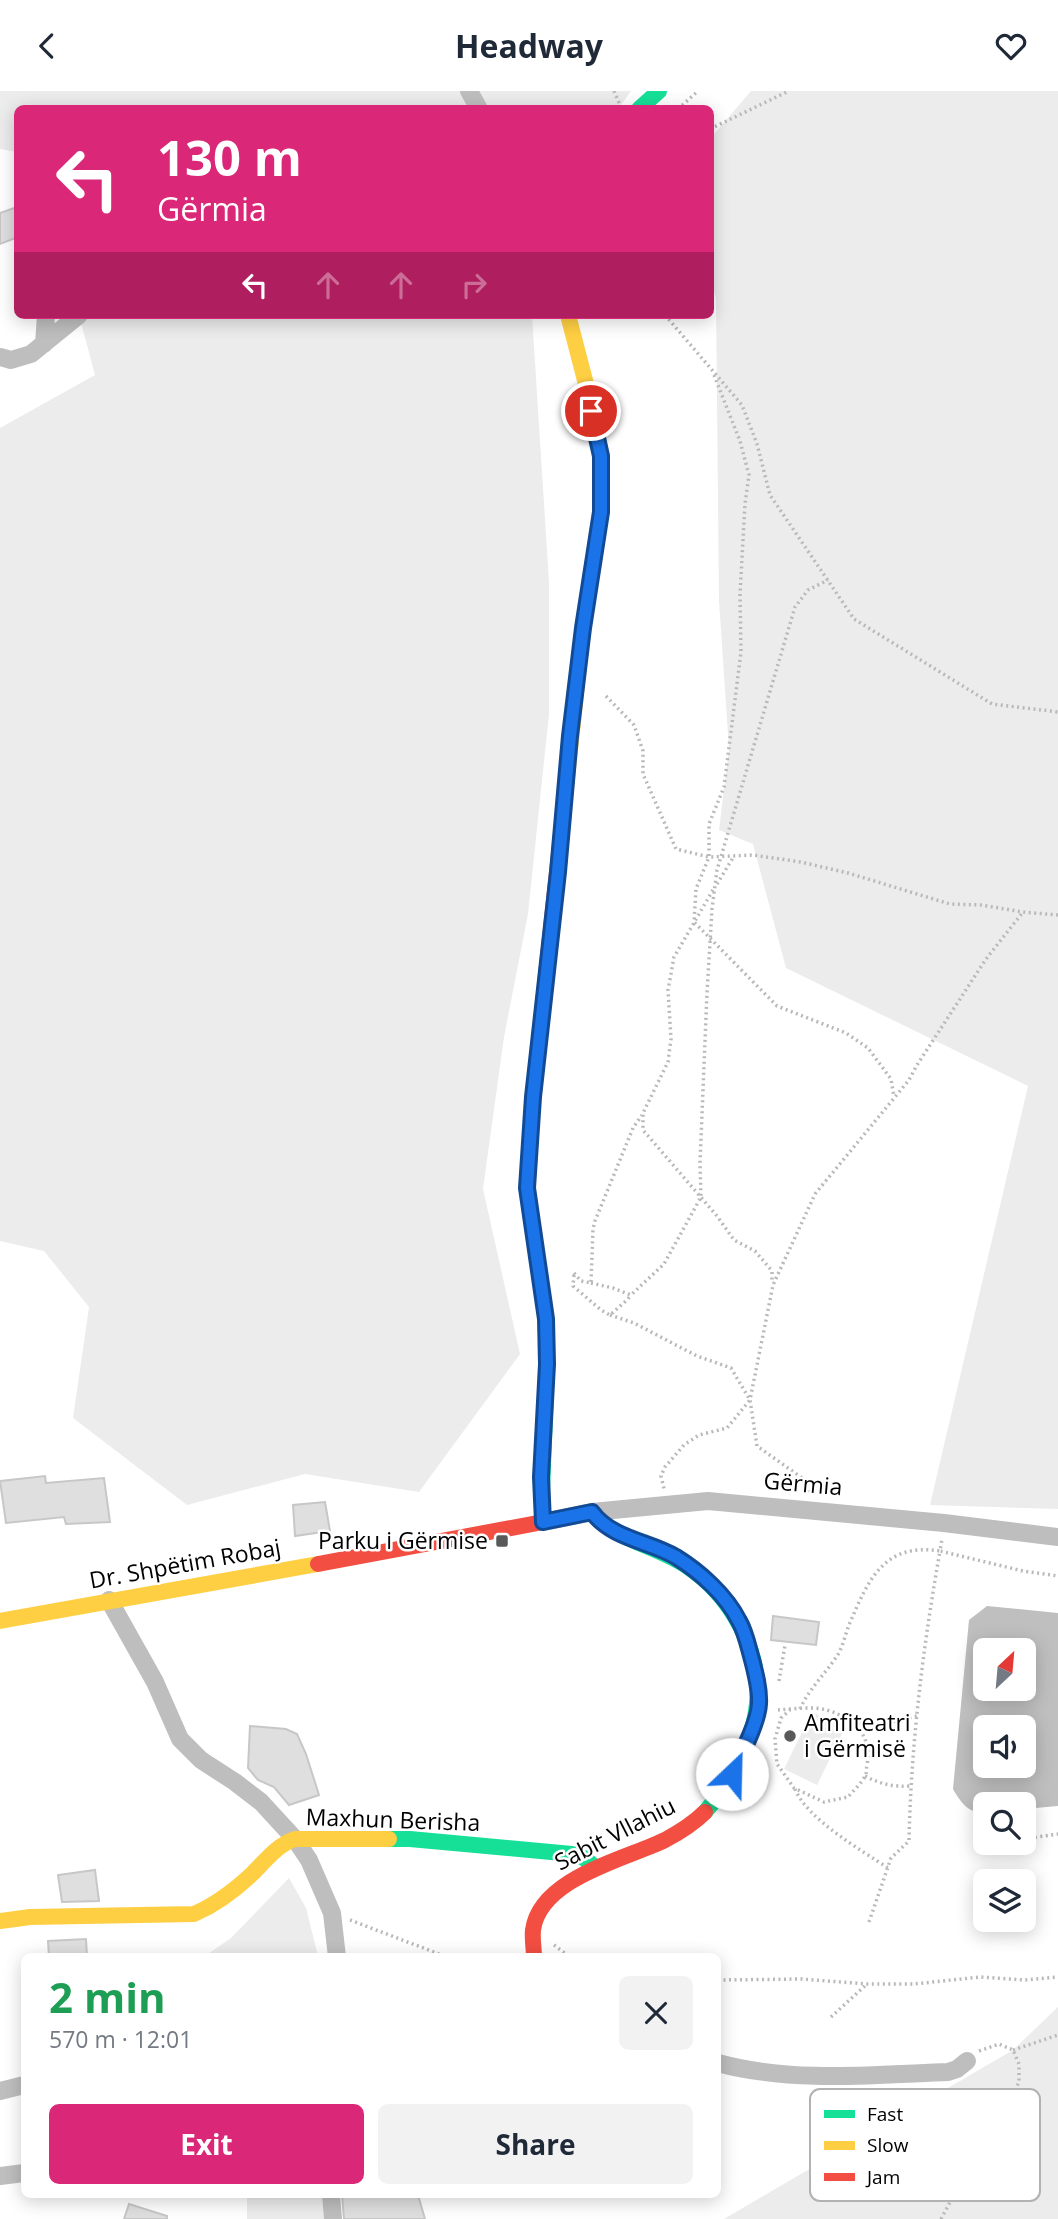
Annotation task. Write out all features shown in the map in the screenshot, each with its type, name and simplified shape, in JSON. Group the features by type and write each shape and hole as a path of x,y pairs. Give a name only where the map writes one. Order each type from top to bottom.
{"street":[{"path":"643,105 659,91"},
{"path":"44,344 46,319"},
{"path":"0,357 11,360 32,354 74,319"},
{"path":"543,1522 541,1477 547,1364 546,1319 527,1188 533,1097 570,736 601,512 601,456 569,319"},
{"name":"Gërmia","path":"543,1522 592,1512 708,1501 813,1509 1058,1537"},
{"name":"Sabit Vllahiu","path":"534,1953 532,1934 537,1917 544,1903 555,1892 596,1868 672,1837 699,1818 732,1774 750,1734 759,1705 755,1670 740,1621 723,1596 675,1556 623,1535 599,1521 592,1512"},
{"name":"Dr. Shpëtim Robaj","path":"0,1621 543,1522"},
{"path":"109,1600 155,1682 180,1739 201,1760 261,1803 295,1839 309,1860 332,1913 337,1953"},
{"name":"Maxhun Berisha","path":"0,1921 30,1917 194,1914 208,1909 222,1899 283,1843 295,1839 410,1839 572,1854 584,1858 596,1868"},
{"path":"721,2064 766,2072 821,2075 948,2073 967,2061"},
{"path":"0,2091 21,2086"},
{"path":"0,2176 21,2173"},
{"path":"331,2198 334,2219"}],"path":[{"path":"682,105 698,91"},
{"path":"714,127 789,91"},
{"path":"668,319 741,405 757,444 770,495 854,619 992,704 1058,712"},
{"path":"714,375 740,441 749,475 740,594 741,652 724,787 709,824 709,857 696,889 694,922 777,1006 846,1034 868,1048 891,1079 894,1097"},
{"path":"610,1315 664,1264 701,1198 699,1163 710,939 721,856 795,607 808,590 828,580"},
{"path":"606,696 634,725 643,751 643,774 676,849 709,857 753,855 801,862 848,873 950,904 981,905 1058,915"},
{"path":"591,1283 595,1221 632,1128 643,1113 668,1062 671,1039 668,990 674,957 734,856"},
{"path":"813,1509 805,1480 757,1446 750,1400 773,1285 815,1194 909,1080 986,959 1023,912"},
{"path":"643,1113 643,1130 734,1240 755,1251 772,1271 773,1285"},
{"path":"631,1295 581,1281 573,1273 573,1286 601,1310 634,1323 697,1356 731,1369 750,1400"},
{"path":"662,1504 664,1491 661,1476 684,1445 699,1435 727,1428 750,1400"},
{"path":"869,1922 891,1858 909,1841 910,1786 926,1631 944,1523"},
{"path":"800,1709 805,1698 838,1655 871,1577 898,1553 922,1548 1023,1571 1058,1576"},
{"path":"778,1684 785,1645"},
{"path":"759,1705 774,1710 825,1709 851,1720 863,1734 869,1752 865,1776 848,1797 824,1802 794,1788"},
{"path":"790,1710 781,1718 775,1739 777,1764 799,1800 839,1836 888,1868"},
{"path":"855,1724 887,1723 917,1716"},
{"path":"865,1776 878,1783 897,1787 910,1786"},
{"path":"1036,1837 1058,1834"},
{"path":"332,1913 437,1953"},
{"path":"721,1980 801,1979 914,1984 980,1977 1024,1980 1058,1977"},
{"path":"831,2017 867,1984"},
{"path":"967,2061 980,2050 999,2045 1013,2050 1058,2035"},
{"path":"1013,2050 1019,2064 1019,2082 1016,2089"},
{"path":"941,2219 950,2201"}],"shaded area":[{"path":"0,91 631,91 621,105 14,105 14,151 0,149"},
{"path":"751,91 1058,91 1058,1509 930,1505 1028,1086 786,968 753,844 719,830 729,749 719,601 714,134"},
{"path":"80,319 532,319 549,582 549,714 528,914 504,1037 483,1189 520,1354 419,1492 305,1474 187,1505 73,1418 89,1307 44,1251 0,1241 0,428 95,375"},
{"path":"987,1606 1058,1613 1058,1806 1036,1808 1036,1792 973,1792 973,1810 966,1807 953,1789 969,1620"},
{"path":"812,1712 845,1728 817,1785 784,1769"},
{"path":"289,1878 306,1908 317,1953 209,1953 231,1938"},
{"path":"1058,2007 1058,2219 724,2219 810,2169 810,2201 1040,2201 1040,2089 946,2089 1013,2050"},
{"path":"247,2198 322,2198 324,2219 247,2219"}],"building":[{"path":"14,208 14,239 0,244 0,213"},
{"path":"45,1476 46,1483 104,1478 110,1522 66,1524 64,1517 6,1523 0,1481"},
{"path":"325,1502 330,1531 295,1536 293,1505"},
{"path":"773,1616 819,1622 816,1645 771,1640"},
{"path":"250,1726 286,1729 297,1734 319,1795 289,1805 274,1787 258,1780 248,1768"},
{"path":"95,1870 99,1901 62,1902 58,1875"},
{"path":"86,1939 87,1953 49,1953 48,1941"},
{"path":"342,2198 419,2198 425,2219 344,2219"},
{"path":"129,2204 167,2216 167,2219 124,2219"}],"traffic: fast":[{"path":"643,105 659,91"},
{"path":"529,1156 527,1188 546,1319 542,1491"},
{"path":"592,1512 613,1530 676,1560 703,1579 730,1609 748,1645 757,1683 755,1717 739,1761 723,1789 705,1812"},
{"path":"389,1839 572,1854 584,1858 596,1868"}],"traffic: slow":[{"path":"563,816 583,628 601,512 601,456 569,319"},
{"path":"0,1621 318,1564"},
{"path":"0,1921 30,1917 194,1914 225,1896 277,1849 295,1839 389,1839"}],"traffic: jam":[{"path":"529,1156 563,816"},
{"path":"318,1564 543,1522 542,1491"},
{"path":"534,1953 533,1930 539,1912 551,1897 587,1873 671,1837 705,1812"}],"place":[{"name":"Parku i Gërmise","path":"502,1541"},
{"name":"Amfiteatri i Gërmisë","path":"790,1736"}],"route":[{"path":"591,411 601,456 601,512 570,736 533,1097 527,1188 546,1319 547,1364 541,1477 543,1522 592,1512 599,1521 623,1535 675,1556 723,1596 740,1621 755,1670 759,1705 750,1734 732,1774"}]}
